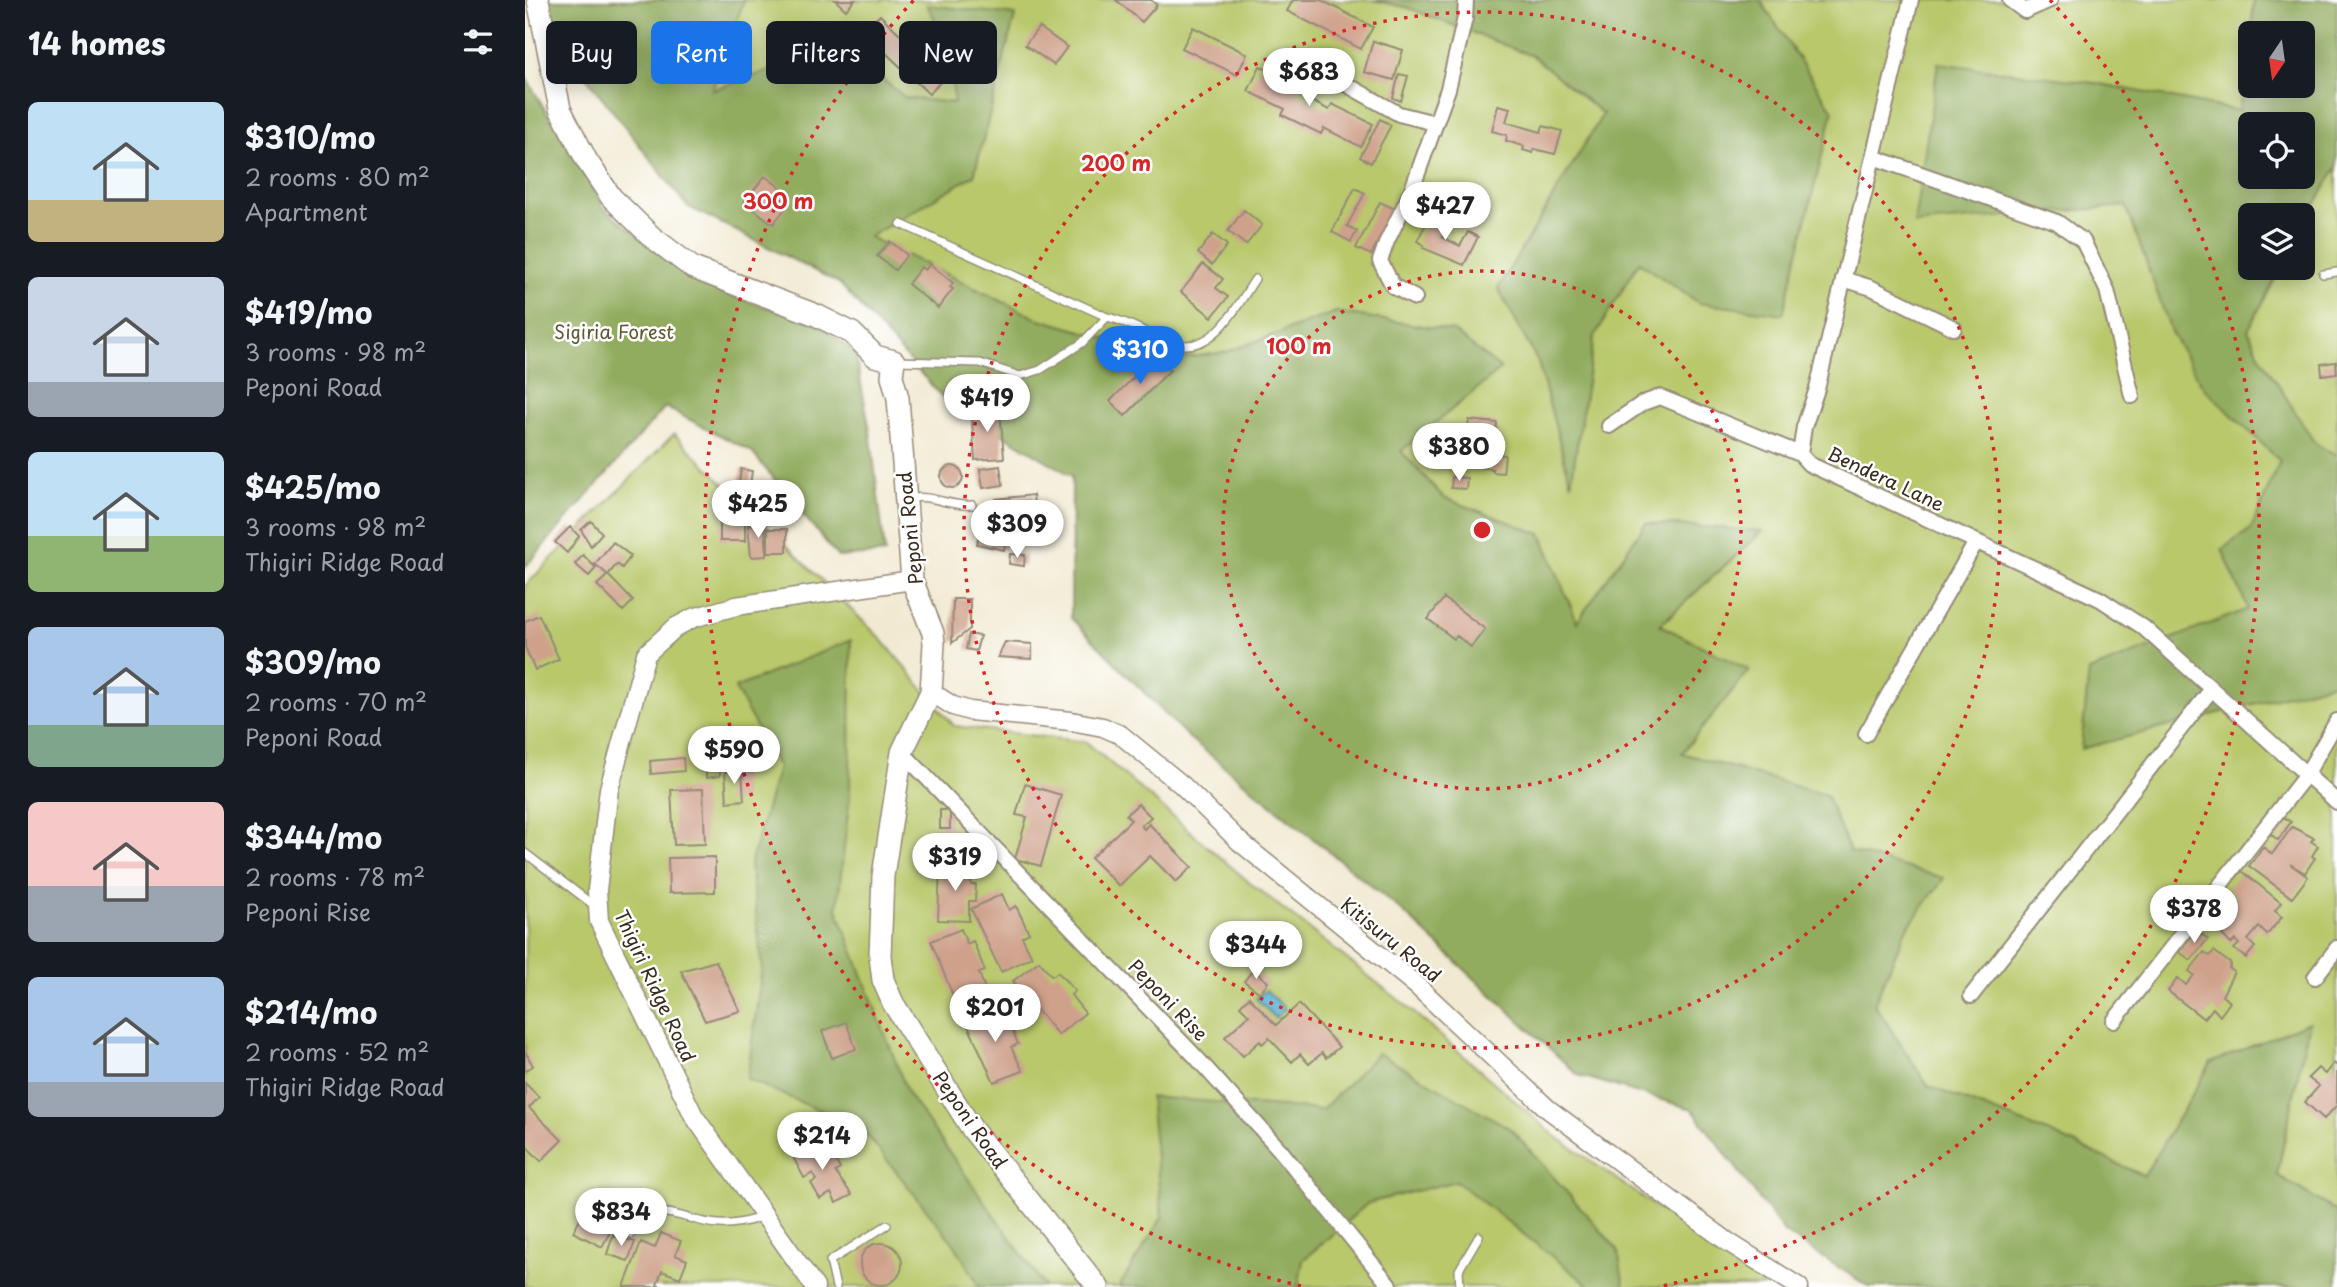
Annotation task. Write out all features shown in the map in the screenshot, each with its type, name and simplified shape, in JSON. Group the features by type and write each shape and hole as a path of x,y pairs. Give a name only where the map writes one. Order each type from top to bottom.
{"main road":[{"path":"538,0 560,109 587,161 611,197 652,237 693,268 816,315 852,333 875,356 894,361"},
{"name":"Peponi Road","path":"894,361 893,376 898,398 912,580 933,633 931,692 902,752 883,876 880,956 883,980 893,1003 972,1129 1098,1287"}],"street":[{"path":"1415,298 1393,286 1380,261 1411,192 1448,89 1465,18 1466,0"},
{"name":"Bendera Lane","path":"1911,0 1817,389 1804,427 1800,454 1809,464 2100,599 2143,627 2337,802"},
{"path":"2010,0 2025,11 2050,0"},
{"path":"1308,63 1399,114 1434,123"},
{"path":"1873,157 2057,222 2083,241 2107,290 2132,396"},
{"path":"1843,279 1872,288 1954,328"},
{"path":"1609,426 1643,403 1660,397 1800,454"},
{"path":"1866,734 1976,542"},
{"name":"Thigiri Ridge Road","path":"815,1287 694,1116 599,920 597,907 609,789 646,654 676,627 693,618 736,606 912,580"},
{"path":"1971,996 2211,690"},
{"name":"Kitisuru Road","path":"931,692 953,706 970,711 1072,721 1103,727 1121,735 1182,785 1240,842 1416,985 1548,1108 1728,1242 1799,1287"},
{"path":"2114,1021 2306,775 2337,721"},
{"name":"Peponi Rise","path":"902,752 1195,1056 1279,1150 1386,1285 1391,1287"},
{"path":"2315,977 2337,948"}],"lane":[{"path":"901,224 1107,317 1179,345 1199,343 1219,330 1255,279"},
{"path":"2323,274 2337,272"},
{"path":"894,361 980,363 1020,376 1040,370 1082,343 1107,317"},
{"path":"907,499 924,496 958,506 972,505"},
{"path":"525,853 597,907"},
{"path":"631,1234 636,1221 646,1214 659,1212 719,1224 764,1217"},
{"path":"836,1287 830,1261 887,1225"},
{"path":"1461,1287 1459,1270 1479,1236"}],"green space":[{"path":"526,0 744,0 737,21 651,21 651,84 714,84 712,90 730,84 752,84 752,77 766,72 766,84 885,84 885,82 906,98 954,103 953,84 997,84 997,21 936,21 927,5 1015,15 974,175 869,237 1036,318 1177,359 1227,352 1336,312 1453,331 1501,369 1401,451 1444,498 1541,534 1577,622 1646,523 1762,531 1660,625 1749,670 1682,753 1826,795 1850,852 1944,878 1905,931 1874,1004 1928,1086 2052,1134 2144,1176 2211,1063 2309,1022 2277,1175 2337,1212 2337,1287 1869,1287 1784,1232 1692,1109 1578,1075 1402,911 1187,736 1071,618 1072,476 944,399 839,283 687,206 592,84 637,84 637,21 546,21 546,26"},
{"path":"744,0 1374,0 1409,8 1533,56 1603,114 1498,288 1538,362 1571,483 1594,337 1639,262 1699,303 1833,111 1760,0 2337,0 2337,1212 2277,1175 2309,1023 2211,1063 2144,1176 2052,1134 1928,1086 1874,1004 1905,931 1943,878 1850,852 1825,795 1681,754 1660,625 1762,532 1646,523 1577,622 1541,534 1444,498 1401,451 1500,369 1453,332 1336,312 1227,352 1177,359 1036,318 869,237 974,175 1015,15 928,6 936,21 899,21 899,84 953,84 955,103 906,98 885,82 885,21 766,21 766,72 752,77 752,21 736,21"},
{"path":"1374,0 1760,0 1833,111 1783,314 1699,303 1639,262 1594,337 1571,484 1538,362 1498,288 1603,114 1533,56 1409,8"},
{"path":"2254,0 2337,0 2337,167 2315,205 2238,203 2238,280 2275,280 2248,330 2259,354 2314,442 2337,457 2337,682 2081,749 2089,671 2248,609 2222,549 2251,529 2280,461 2203,387 2172,334 2126,206 1914,224 1938,63 2095,83 2239,111 2241,98 2315,98 2315,21 2252,21"},
{"name":"Sigiria Forest","path":"525,76 604,208 701,286 816,323 855,352 870,431 885,553 838,557 751,451 665,407 525,567"},
{"path":"714,84 732,84 711,91"},
{"path":"674,434 883,641 954,726 1086,742 1250,883 1404,1004 1554,1135 1769,1287 525,1287 525,586"},
{"path":"851,640 850,795 837,909 908,1094 1045,1287 980,1287 954,1244 862,1129 747,1079 762,967 750,865 778,767 735,688"},
{"path":"1378,1053 1511,1129 1618,1250 1624,1287 1591,1287 1456,1181 1368,1203 1303,1260 1298,1287 1119,1287 1162,1217 1150,1097 1322,1110"}],"water":[{"path":"1266,990 1285,1009 1275,1018 1256,998"}],"building":[{"path":"835,0 855,0 846,10"},
{"path":"1116,0 1151,0 1157,5 1142,22"},
{"path":"1293,0 1321,0 1373,27 1361,49 1287,11"},
{"path":"880,15 899,33 899,65 885,52 885,21 874,21"},
{"path":"1039,27 1067,47 1054,65 1025,45"},
{"path":"1193,27 1247,54 1237,75 1182,48"},
{"path":"1373,41 1403,50 1394,80 1364,72"},
{"path":"1260,66 1301,86 1297,94 1329,110 1332,104 1373,124 1361,147 1324,128 1321,134 1282,115 1285,109 1248,91"},
{"path":"1399,74 1408,76 1401,101 1393,98"},
{"path":"919,84 938,84 929,94"},
{"path":"1498,105 1510,108 1506,122 1541,132 1543,126 1562,131 1555,154 1534,149 1533,153 1523,150 1524,146 1506,141 1507,135 1492,131"},
{"path":"1380,119 1391,125 1371,163 1360,157"},
{"path":"765,176 790,195 784,203 788,205 773,224 744,202"},
{"path":"1355,188 1365,193 1347,226 1357,231 1351,242 1332,232"},
{"path":"1380,202 1395,209 1371,255 1356,248"},
{"path":"1244,210 1262,225 1246,245 1228,231"},
{"path":"1430,216 1449,225 1442,237 1460,246 1468,232 1478,237 1464,265 1423,248 1424,245 1417,241"},
{"path":"1213,234 1227,245 1212,265 1198,253"},
{"path":"890,241 907,255 895,270 877,256"},
{"path":"930,264 953,283 950,287 953,289 938,308 908,284 921,267 925,270"},
{"path":"1203,264 1223,279 1216,288 1228,297 1212,317 1181,292"},
{"path":"1155,356 1170,370 1125,416 1110,401"},
{"path":"2336,362 2337,373 2322,375 2321,364"},
{"path":"1000,408 1004,458 975,460 971,410"},
{"path":"1469,420 1497,423 1494,453 1505,455 1503,473 1463,465"},
{"path":"952,466 960,469 963,477 960,485 952,488 944,485 941,477 944,469"},
{"path":"1000,466 1003,485 983,488 980,469"},
{"path":"741,469 752,471 750,485 739,483"},
{"path":"1452,477 1467,478 1466,489 1451,488"},
{"path":"735,485 754,488 751,515 731,512"},
{"path":"1033,495 1036,522 1032,532 1012,524 998,511 996,499"},
{"path":"982,519 1010,524 1004,550 977,544"},
{"path":"591,521 602,533 591,546 581,530"},
{"path":"720,523 745,523 745,541 720,541"},
{"path":"765,524 767,556 751,557 748,525"},
{"path":"570,527 579,536 567,553 555,542"},
{"path":"768,529 787,529 787,552 768,552"},
{"path":"613,542 631,556 622,568 617,564 608,575 595,564"},
{"path":"1010,554 1025,555 1024,566 1009,564"},
{"path":"583,555 596,568 589,576 575,564"},
{"path":"608,575 633,601 623,611 597,585"},
{"path":"1444,598 1485,629 1471,647 1457,636 1454,639 1428,619"},
{"path":"953,599 970,599 970,629 952,643"},
{"path":"539,615 559,659 535,670 525,647 525,621"},
{"path":"969,634 980,636 976,651 966,649"},
{"path":"1005,642 1032,644 1032,659 998,657"},
{"path":"683,758 684,771 651,774 650,761"},
{"path":"719,763 720,776 706,778 706,764"},
{"path":"742,771 744,800 727,802 725,772"},
{"path":"1025,784 1061,795 1041,866 1015,859 1027,817 1016,815"},
{"path":"703,789 705,844 674,845 671,790"},
{"path":"1138,804 1151,817 1141,826 1144,829 1149,824 1192,867 1176,882 1150,856 1119,886 1091,858 1131,820 1126,815"},
{"path":"940,810 950,810 950,829 940,829"},
{"path":"2280,815 2291,822 2278,840 2268,832"},
{"path":"2292,827 2314,838 2311,841 2318,846 2312,856 2315,858 2305,873 2290,864 2308,877 2292,898 2249,866 2263,847 2272,854"},
{"path":"715,857 715,892 669,893 668,858"},
{"path":"940,865 971,866 971,885 976,885 975,901 969,901 969,921 938,920"},
{"path":"2242,871 2281,903 2275,911 2282,917 2267,935 2259,927 2248,940 2255,947 2246,958 2234,949 2239,944 2235,940 2231,944 2211,923 2207,929 2197,922 2208,906 2219,913 2235,895 2227,888"},
{"path":"1002,894 1009,910 1016,906 1029,933 1022,937 1032,957 1001,972 971,909"},
{"path":"961,929 967,944 973,941 985,971 979,973 988,997 958,1008 931,941"},
{"path":"2196,930 2208,939 2191,960 2179,952"},
{"path":"2214,951 2231,964 2229,968 2234,972 2222,996 2230,1002 2220,1016 2213,1008 2204,1019 2168,991 2178,978 2186,985 2194,975 2189,971 2204,952 2210,956"},
{"path":"716,961 740,1011 705,1021 681,971"},
{"path":"1039,961 1052,976 1058,972 1075,991 1071,995 1085,1013 1058,1035 1013,981"},
{"path":"1253,970 1268,982 1260,993 1244,981"},
{"path":"1249,997 1276,1025 1299,1004 1339,1047 1326,1058 1322,1053 1309,1064 1300,1054 1292,1062 1269,1038 1262,1044 1260,1041 1243,1056 1225,1037 1249,1015 1240,1006"},
{"path":"994,1007 1001,1023 1008,1020 1018,1044 1011,1047 1023,1071 994,1082 965,1019"},
{"path":"846,1022 856,1049 832,1058 822,1031"},
{"path":"525,1051 533,1066 525,1071"},
{"path":"2334,1063 2337,1066 2337,1105 2324,1119 2305,1102 2319,1086 2308,1078 2318,1068 2325,1074"},
{"path":"525,1083 539,1097 529,1108 562,1140 541,1161 525,1145"},
{"path":"811,1142 815,1148 820,1145 827,1157 832,1154 840,1169 835,1172 852,1195 836,1203 831,1193 820,1199 811,1183 816,1180 813,1173 804,1178 794,1159 800,1156 797,1150"},
{"path":"581,1217 610,1232 602,1247 573,1232"},
{"path":"661,1233 681,1241 675,1255 687,1260 680,1278 662,1271 657,1285 662,1287 624,1287 641,1242 655,1248"},
{"path":"613,1235 635,1242 628,1261 607,1254"},
{"path":"881,1243 896,1249 902,1264 896,1279 881,1285 866,1279 860,1264 866,1249"}]}
